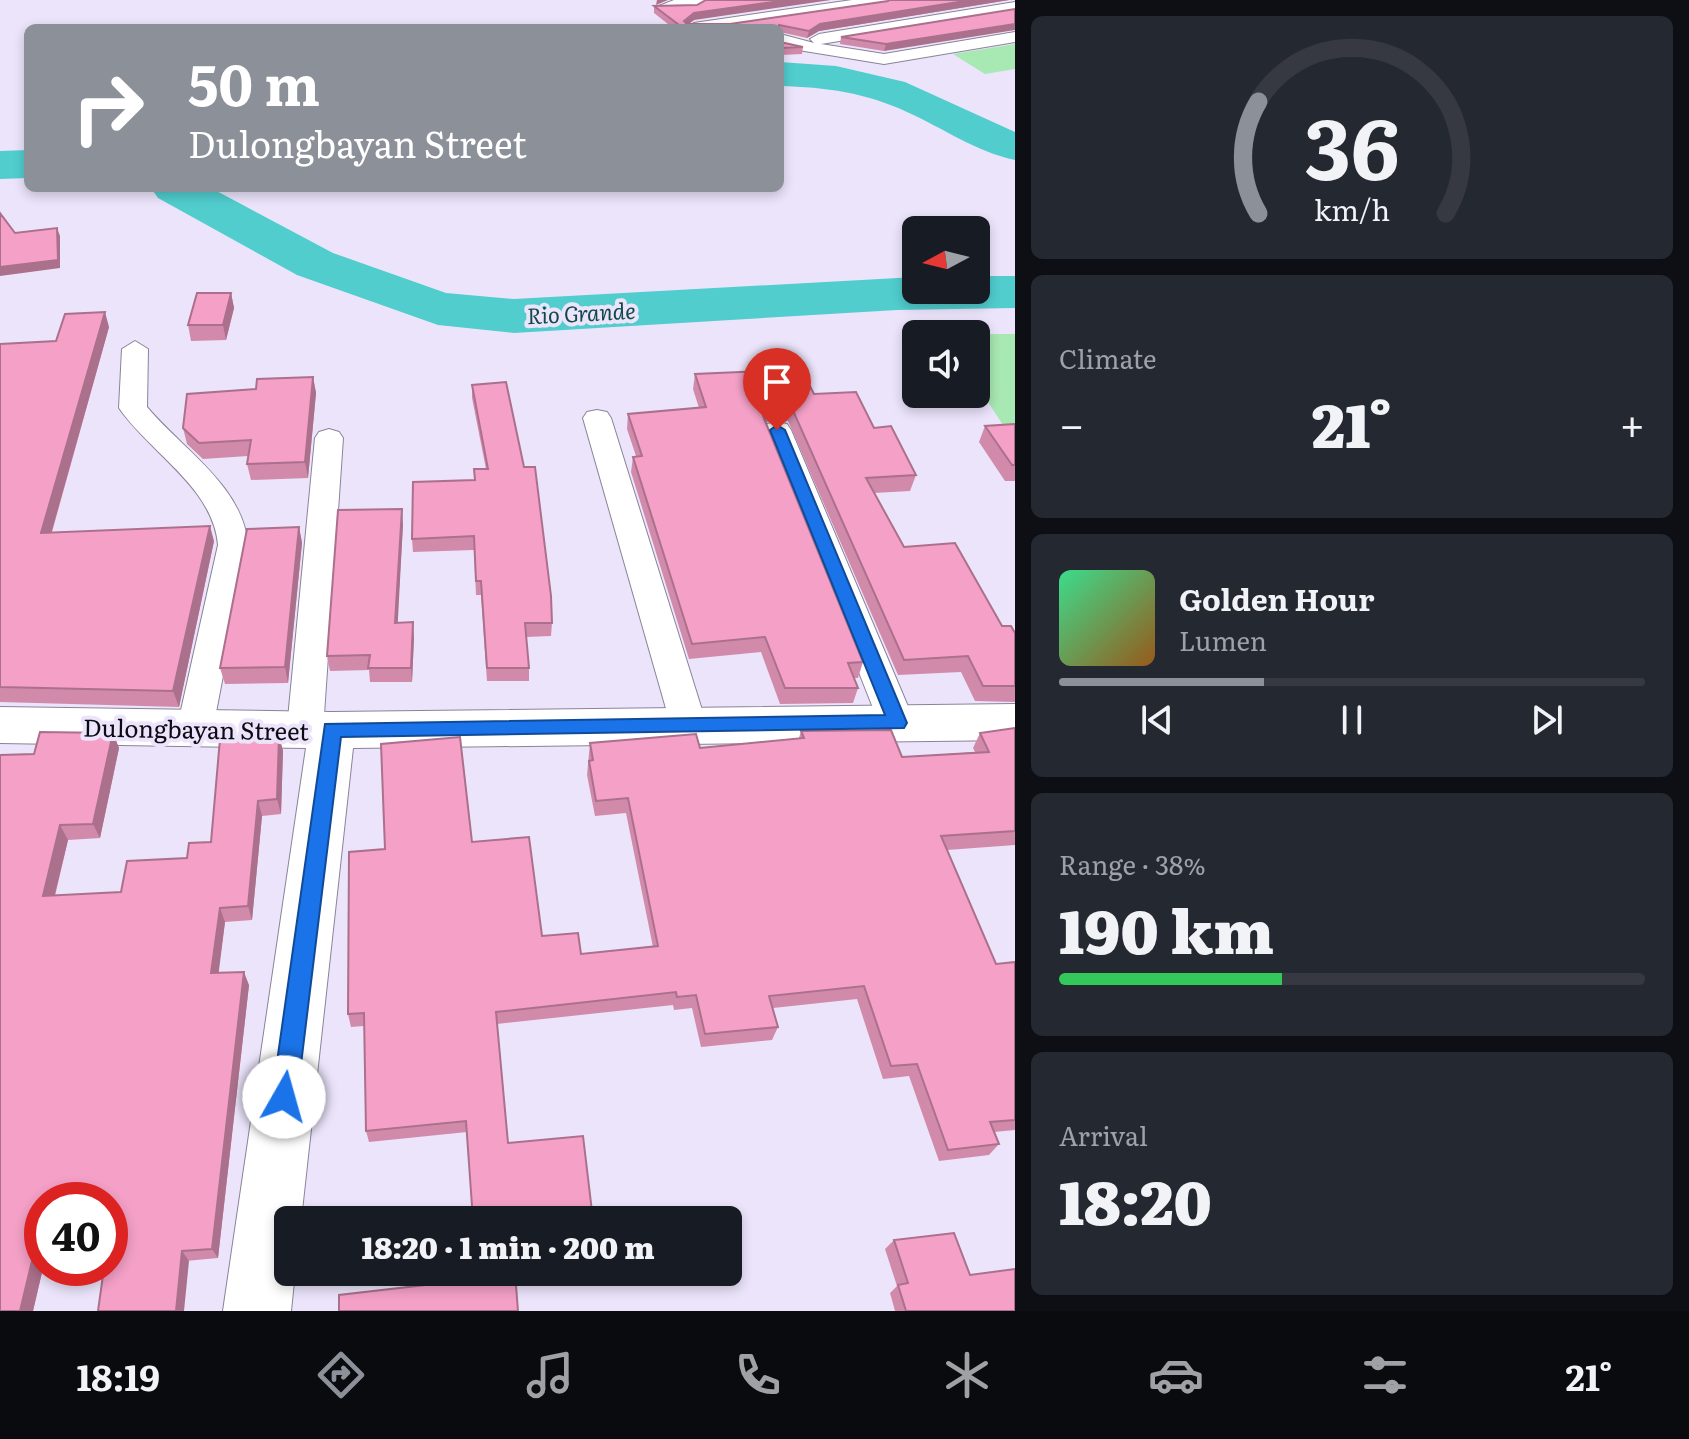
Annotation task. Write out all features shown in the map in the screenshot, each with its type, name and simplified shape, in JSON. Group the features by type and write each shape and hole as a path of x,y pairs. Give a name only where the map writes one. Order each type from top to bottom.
{"street":[{"path":"667,6 707,0"},
{"path":"732,7 757,24 886,0"},
{"path":"784,42 1015,7"},
{"path":"784,42 884,59 1015,37"},
{"path":"135,349 133,408 212,494 228,516 232,532 233,545 195,728"},
{"path":"597,418 689,726"},
{"path":"777,430 897,723"},
{"path":"257,1311 319,729 329,438"},
{"name":"Dulongbayan Street","path":"0,725 319,729 1015,722"}],"green space":[{"path":"1015,44 1015,69 985,74 953,54"},
{"path":"990,334 1015,334 1015,443 990,405"}],"building":[{"path":"706,0 788,0 694,13 684,21 687,24 678,24 654,6 697,5"},
{"path":"889,0 971,0 820,24 809,31 784,24 730,24"},
{"path":"1015,9 1015,24 886,44 841,37"},
{"path":"784,43 803,47 784,48"},
{"path":"0,213 15,233 57,228 58,260 0,267"},
{"path":"197,293 231,293 223,325 188,325"},
{"path":"105,312 41,533 210,526 173,691 0,687 0,344 56,341 65,314"},
{"path":"797,361 814,394 856,392 874,428 891,426 916,475 866,478 904,547 955,543 1002,626 1011,626 1015,633 1015,686 983,686 968,656 904,660 791,406 770,406 763,416 863,662 848,663 858,688 785,688 765,637 692,644 633,457 642,456 628,414 706,407 695,374 763,371 760,364"},
{"path":"313,377 305,462 247,464 251,440 199,443 183,428 187,394 256,389 257,379"},
{"path":"506,382 524,467 535,467 551,596 552,623 525,623 529,668 487,668 481,581 476,581 474,536 412,539 413,482 475,480 474,469 488,469 472,385"},
{"path":"1015,424 1015,465 1012,465 985,426"},
{"path":"402,509 395,623 413,622 411,668 368,668 370,655 327,656 338,510"},
{"path":"299,527 285,667 220,668 247,529"},
{"path":"1015,728 1015,831 941,836 996,964 1015,962 1015,1120 990,1122 999,1144 948,1150 917,1064 891,1066 864,986 769,996 778,1027 705,1034 696,995 677,997 676,992 496,1012 508,1143 583,1136 591,1206 472,1206 466,1121 366,1131 364,1013 348,1014 349,852 385,849 381,744 460,737 472,842 529,837 542,936 578,933 581,954 658,946 628,798 596,801 589,761 593,760 590,743 696,734 700,748 804,738 801,731 891,730 902,757 989,752 980,733"},
{"path":"40,732 113,733 93,824 60,825 43,896 121,892 127,861 187,858 189,843 211,842 220,739 279,736 277,799 258,801 248,906 220,908 211,973 244,972 212,1249 182,1251 176,1311 98,1311 101,1286 128,1286 128,1182 24,1182 26,1286 20,1311 0,1311 0,755 34,754"},
{"path":"954,1233 970,1275 1015,1269 1015,1311 906,1311 898,1285 908,1283 894,1240"},
{"path":"417,1286 516,1286 518,1311 339,1311 339,1295"}],"waterway":[{"path":"784,74 836,78 890,90 925,104 991,140 1015,146"},
{"name":"Rio Grande","path":"0,165 24,164"},
{"name":"Rio Grande","path":"182,192 315,264 438,309 514,316 897,294 1015,292"}],"route":[{"path":"284,1097 332,730 897,723 777,430"}]}
